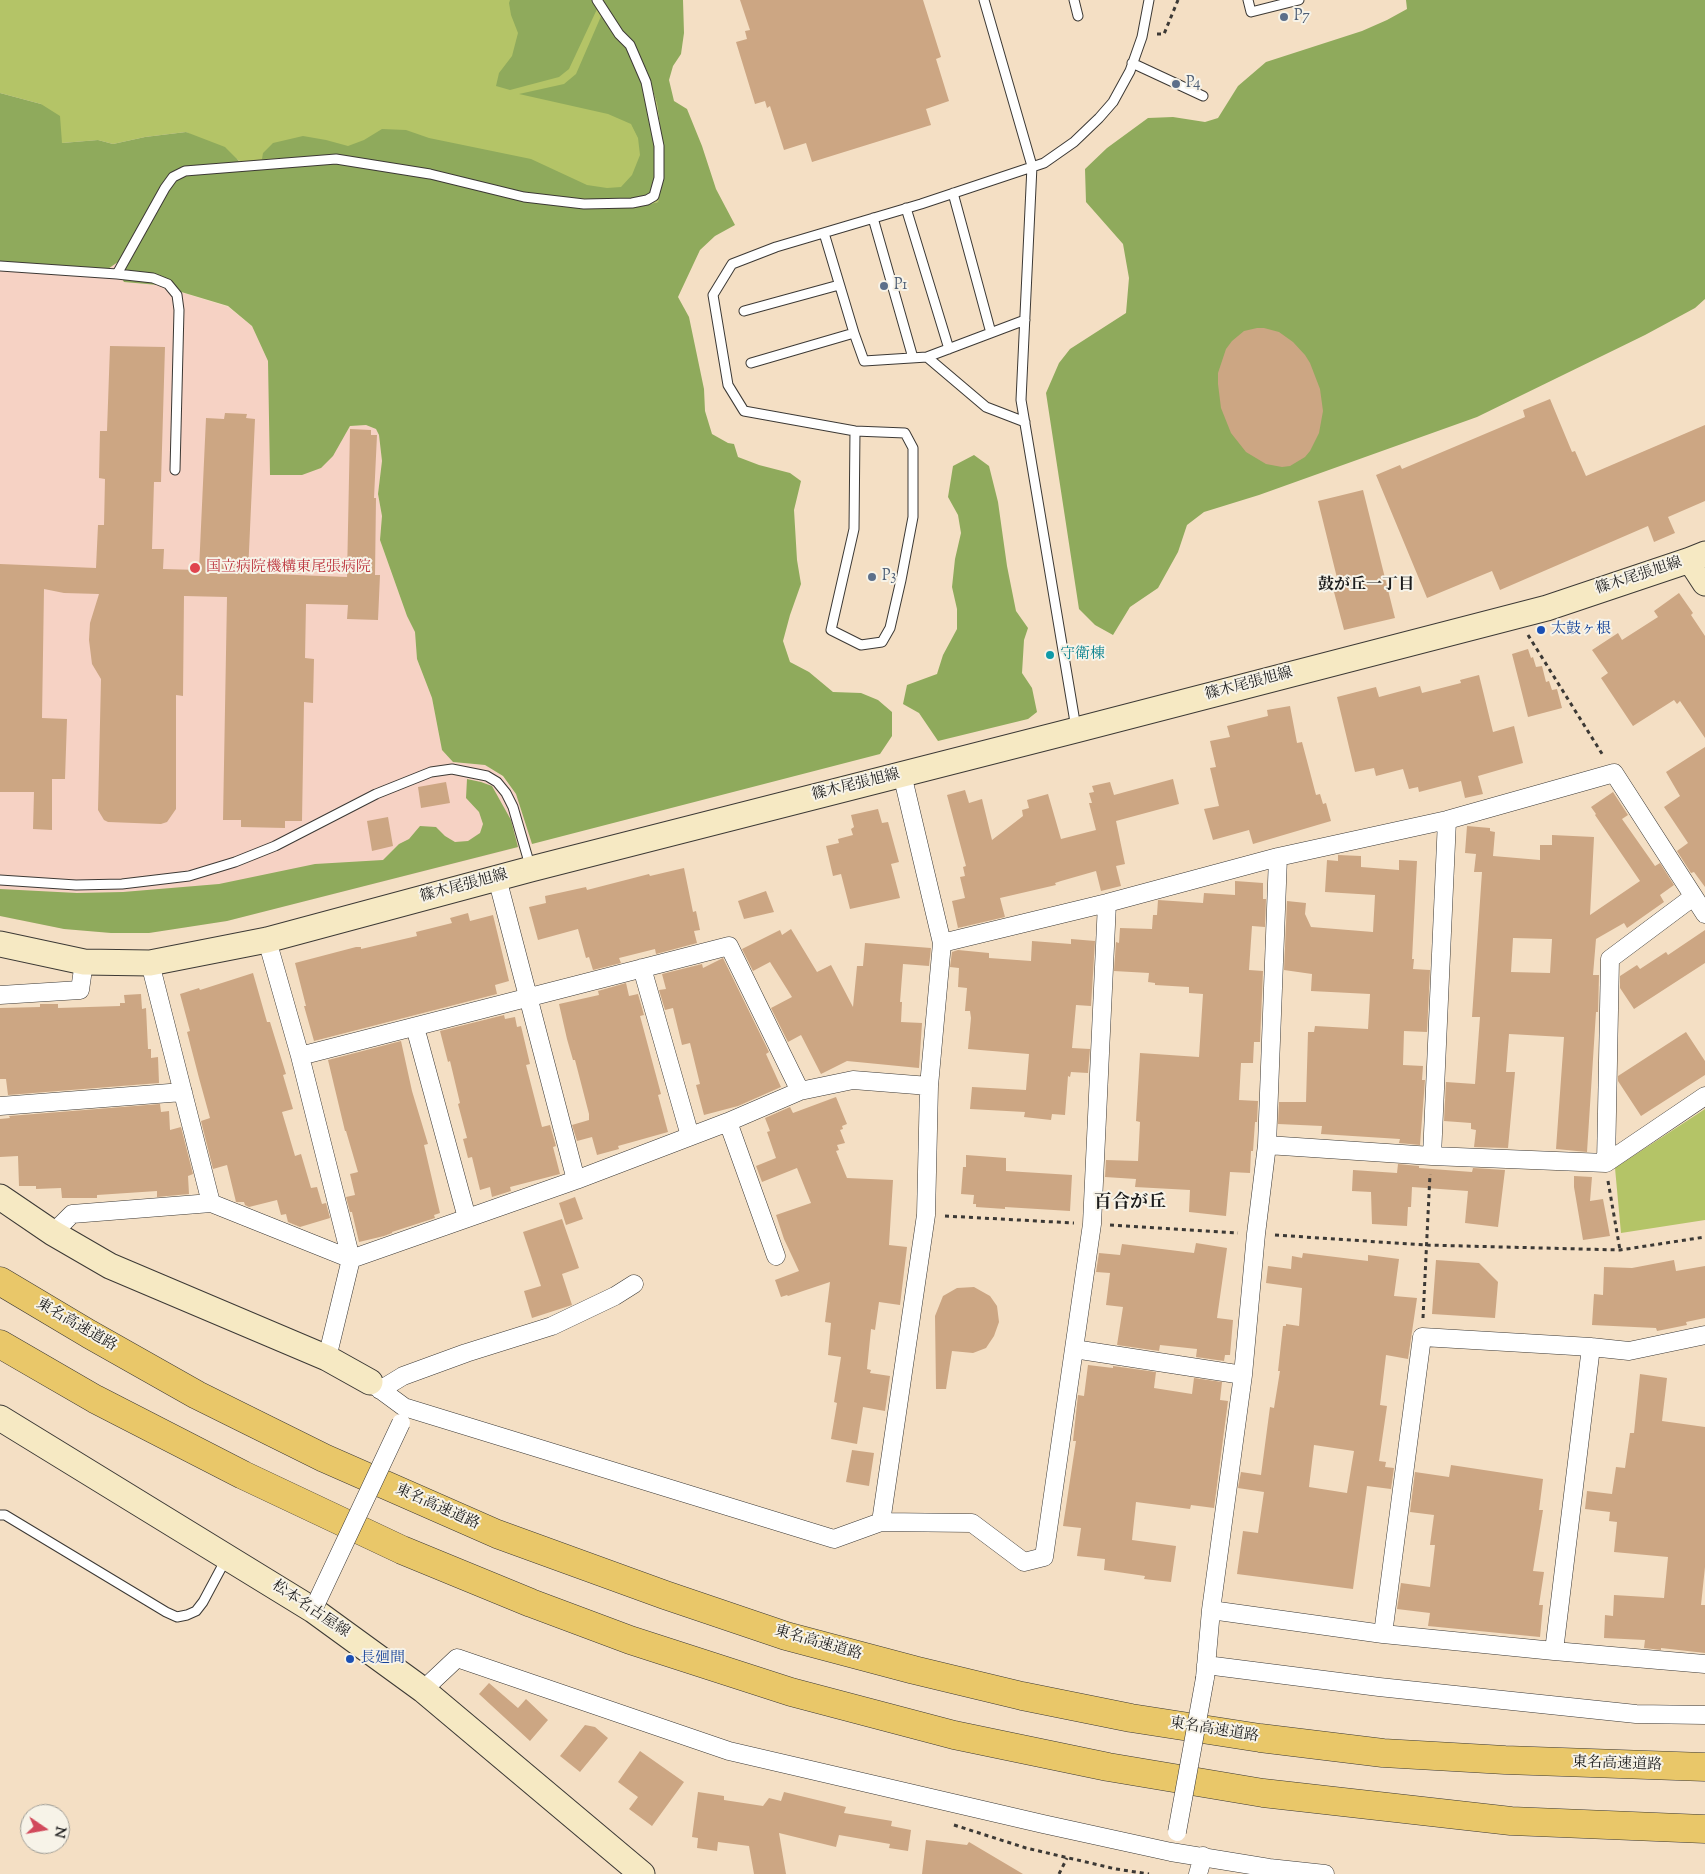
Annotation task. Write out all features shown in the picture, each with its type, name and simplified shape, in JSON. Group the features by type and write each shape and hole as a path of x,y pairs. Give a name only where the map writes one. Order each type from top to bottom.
{"highway":[{"name":"東名高速道路","path":"0,1281 197,1395 324,1458 497,1534 665,1595 786,1636 1022,1696 1131,1718 1260,1738 1411,1754 1505,1760 1705,1767"},
{"path":"0,1344 94,1399 242,1475 402,1550 531,1603 630,1640 791,1692 954,1735 1108,1767 1263,1793 1511,1820 1705,1829"}],"main road":[{"name":"篠木尾張旭線","path":"0,944 84,962 150,963 267,940 531,869 1547,608 1698,557"},
{"path":"1698,557 1705,583"},
{"path":"0,1197 53,1233 110,1266 327,1358 375,1386"},
{"name":"松本名古屋線","path":"0,1418 313,1610 423,1690 642,1874"}],"street":[{"path":"942,943 1107,903 1278,857 1447,820 1614,773 1705,914"},
{"path":"881,1522 926,1215 928,1086 942,943 902,774"},
{"path":"1432,1156 1447,820"},
{"path":"1171,1852 1206,1672 1211,1610 1243,1375 1256,1234 1267,1146 1278,857"},
{"path":"497,878 576,1180"},
{"path":"1606,1163 1610,959 1693,897"},
{"path":"634,1284 615,1296 552,1326 466,1353 375,1386 403,1415 834,1539 881,1522 972,1523 1024,1562 1044,1557 1092,1224 1107,903"},
{"path":"267,940 300,1056 350,1259 327,1358"},
{"path":"300,1056 728,946 800,1091"},
{"path":"0,995 80,990 84,962"},
{"path":"150,963 211,1202"},
{"path":"642,968 690,1136"},
{"path":"415,1027 467,1218"},
{"path":"53,1233 72,1214 211,1202 350,1259 576,1180 728,1122 800,1091 853,1080 928,1086"},
{"path":"0,1106 183,1092"},
{"path":"1267,1146 1432,1156 1606,1163 1705,1096"},
{"path":"728,1122 776,1256"},
{"path":"1383,1634 1422,1337 1591,1346 1629,1351 1705,1335"},
{"path":"1554,1652 1591,1346"},
{"path":"1074,1349 1243,1375"},
{"path":"313,1610 403,1415"},
{"path":"1211,1610 1383,1634 1554,1652 1705,1664"},
{"path":"423,1690 457,1658 730,1751 1171,1852 1269,1868 1325,1874"},
{"path":"1206,1672 1636,1714 1705,1715"},
{"path":"1198,1874 1203,1856"}],"lane":[{"path":"117,274 165,188 173,177 185,172 336,159 430,174 524,197 584,204 632,203 647,200 654,196 659,178 659,146 646,82 630,46 619,34 598,0"},
{"path":"984,0 1032,166 1021,400 1076,730"},
{"path":"1074,0 1078,16"},
{"path":"855,431 854,529 831,630 861,645 882,642 890,628 902,580 913,517 912,448 904,433 855,431 744,412 728,385 712,295 732,264 776,247 906,208 1044,163 1074,142 1113,102 1142,37 1149,0"},
{"path":"1248,0 1251,12 1299,0"},
{"path":"1132,63 1203,96"},
{"path":"953,193 991,333"},
{"path":"906,208 949,349"},
{"path":"873,218 913,358"},
{"path":"824,233 864,361 927,358 1025,320"},
{"path":"0,266 117,274 153,278 168,284 177,295 179,310 175,470"},
{"path":"744,312 839,285"},
{"path":"752,363 854,333"},
{"path":"927,358 986,407 1025,422"},
{"path":"0,880 122,884 189,876 235,862 275,846 376,794 431,772 452,770 487,776 497,782 506,793 514,807 531,869"},
{"path":"0,1515 5,1515 166,1612 177,1616 187,1616 196,1611 204,1602 227,1556"}],"path":[{"path":"1516,616 1614,773"},
{"path":"1422,1337 1425,1245 1432,1156"},
{"path":"1606,1163 1620,1250"},
{"path":"926,1215 1425,1245 1620,1250 1705,1237"},
{"path":"1010,1844 1116,1869 1150,1874"},
{"path":"1059,1874 1067,1858"}],"shaded area":[{"name":"国立病院機構東尾張病院","path":"137,229 145,231 124,282 158,285 228,307 252,326 268,361 269,379 344,436 350,426 366,425 376,429 379,435 382,461 378,494 382,516 380,540 407,616 415,632 417,659 432,698 442,750 453,762 485,765 502,776 516,794 532,844 227,921 149,933 111,933 64,929 0,916 0,265 118,262"}],"green space":[{"path":"0,0 603,0 614,19 632,43 647,71 657,104 663,148 661,187 658,202 646,205 145,231 137,229 159,190 185,167 240,161 186,132 145,137 113,144 98,140 62,143 41,104 0,93"},
{"path":"510,0 594,0 598,7 569,69 559,77 510,90 496,86 499,73 512,56 518,33 511,15"},
{"path":"603,0 683,0 684,33 681,54 673,66 669,80 674,101 687,109 716,189 735,225 715,236 700,250 678,297 689,317 704,389 705,411 712,434 728,443 734,444 738,457 790,473 801,481 794,510 797,560 801,584 783,641 790,662 809,672 833,692 861,693 878,700 892,712 892,736 880,754 532,844 516,794 503,776 485,765 453,762 442,750 432,698 417,659 415,632 407,616 380,540 382,516 378,494 382,461 379,435 376,429 366,425 350,426 333,456 321,468 302,475 270,475 268,361 252,326 228,306 158,285 124,282 121,277 175,180 189,175 320,161 374,167 601,207 646,205 658,202 661,187 663,148 657,104 647,71 632,43 614,19"},
{"path":"1406,0 1705,0 1705,299 1695,308 1645,335 1477,417 1259,495 1204,512 1187,525 1178,552 1158,588 1130,607 1113,635 1095,625 1079,609 1046,393 1059,363 1070,349 1126,313 1129,278 1123,244 1086,202 1085,169 1107,148 1148,118 1173,117 1205,122 1218,118 1238,86 1266,62 1362,31 1387,20 1407,9"},
{"path":"602,14 628,47 647,105 656,147 656,179 650,195 644,199 607,200 536,195 332,156 262,159 263,153 273,143 303,136 348,146 364,140 382,129 406,130 429,138 531,159 587,185 607,188 621,187 632,175 640,155 638,138 631,124 608,114 519,94 564,84 576,74"},
{"path":"0,93 41,104 60,116 62,143 98,140 113,144 145,137 186,132 225,147 240,162 185,167 159,190 118,262 102,273 0,265"},
{"path":"974,455 989,466 998,502 1007,566 1016,611 1028,628 1024,640 1022,673 1032,688 1037,712 1028,719 938,741 919,713 903,704 907,685 937,674 943,655 957,629 957,609 952,587 955,559 961,533 958,515 948,497 953,466"},
{"path":"467,779 492,786 511,820 518,847 227,921 149,933 111,933 64,929 0,916 0,889 77,893 123,892 219,884 315,864 383,860 399,844 409,839 420,826 436,827 455,842 468,841 480,833 483,824 479,812 466,798"},
{"path":"1705,1109 1705,1220 1621,1233 1615,1168"}],"building":[{"path":"740,0 923,0 941,57 936,59 949,101 926,109 931,125 812,162 806,143 784,150 770,106 767,108 765,101 755,104 736,42 747,39 745,31 750,30"},
{"path":"1257,328 1279,332 1293,342 1310,363 1320,389 1323,411 1319,433 1305,457 1290,466 1282,467 1266,464 1246,452 1231,433 1221,408 1218,373 1226,349 1244,331"},
{"path":"110,346 165,347 161,482 154,482 152,549 164,549 163,569 199,570 206,418 224,419 225,413 247,414 246,418 255,419 248,573 347,577 350,429 371,430 371,435 377,435 374,498 376,498 375,575 380,575 378,620 347,619 348,605 306,604 305,658 314,659 313,703 304,702 302,821 285,821 285,828 241,827 241,820 223,820 227,597 184,596 183,696 176,695 176,809 167,822 161,824 108,822 104,820 98,810 101,679 92,664 89,640 90,623 99,594 64,593 44,589 42,718 67,719 65,779 52,779 52,830 33,829 34,792 0,792 0,564 96,568 98,525 104,525 105,479 99,478 100,431 107,431"},
{"path":"1550,399 1572,452 1575,451 1586,476 1705,425 1705,501 1668,517 1675,533 1654,542 1648,526 1500,590 1492,571 1427,598 1376,475 1400,465 1402,469 1525,417 1523,410"},
{"path":"1363,490 1395,618 1344,630 1334,592 1340,590 1318,501"},
{"path":"1679,593 1693,613 1691,615 1705,636 1705,738 1680,701 1677,704 1674,700 1633,726 1601,678 1608,673 1592,650 1618,633 1622,640 1658,617 1654,611"},
{"path":"1528,649 1536,667 1542,666 1546,682 1549,681 1552,690 1557,689 1562,708 1528,717 1512,654"},
{"path":"1479,675 1493,732 1514,726 1523,763 1478,776 1483,794 1465,798 1461,781 1419,792 1418,787 1409,789 1403,769 1376,776 1374,768 1355,772 1337,697 1376,687 1379,697 1420,686 1422,693 1461,683 1460,680"},
{"path":"1290,706 1297,743 1302,742 1316,795 1320,794 1323,804 1326,803 1331,821 1253,844 1249,830 1213,840 1204,809 1219,806 1210,768 1216,767 1210,741 1230,737 1227,726 1268,716 1267,710"},
{"path":"1705,747 1705,887 1694,872 1691,873 1677,851 1688,843 1664,807 1680,796 1666,772"},
{"path":"1173,779 1179,804 1116,821 1125,864 1116,866 1121,886 1101,891 1096,871 1055,883 1056,885 1000,898 1005,917 958,928 952,901 965,898 960,877 965,876 963,867 966,866 947,795 965,790 969,803 982,799 992,840 1023,816 1022,810 1029,808 1027,800 1048,794 1061,839 1096,830 1089,803 1092,803 1089,793 1094,792 1092,786 1110,782 1114,795"},
{"path":"446,782 450,803 421,808 418,787"},
{"path":"1613,792 1628,815 1622,819 1655,866 1660,863 1674,885 1660,895 1664,902 1627,928 1624,923 1596,939 1593,975 1599,975 1598,1012 1596,1012 1587,1152 1556,1149 1564,1037 1509,1034 1506,1072 1515,1072 1508,1148 1474,1147 1476,1130 1471,1129 1471,1123 1444,1121 1446,1082 1475,1084 1480,1017 1472,1017 1482,872 1474,872 1476,854 1465,853 1467,826 1490,828 1490,831 1495,832 1493,856 1540,860 1540,845 1552,845 1552,835 1594,837 1590,915 1640,881 1591,807","holes":["1513,938 1552,939 1550,973 1511,972"]},
{"path":"878,809 882,823 888,822 899,862 891,864 900,898 850,909 841,874 833,876 826,846 839,843 838,839 853,835 851,829 854,827 851,815"},
{"path":"388,817 393,846 372,851 367,821"},
{"path":"1338,855 1361,856 1361,867 1399,870 1399,860 1417,861 1412,959 1414,959 1413,969 1430,970 1427,1032 1404,1031 1403,1065 1423,1066 1422,1080 1425,1080 1420,1145 1399,1143 1400,1139 1321,1134 1322,1126 1278,1124 1279,1102 1306,1102 1308,1032 1314,1032 1315,1026 1368,1029 1370,994 1311,991 1312,974 1284,970 1287,901 1306,903 1305,914 1311,927 1373,932 1375,895 1325,892 1327,860 1338,861"},
{"path":"684,868 693,912 696,911 700,930 694,931 697,943 656,954 655,949 619,958 621,963 593,970 589,957 586,958 578,929 538,940 529,907 546,903 545,896 586,887 587,890 649,874 650,876"},
{"path":"1235,881 1263,883 1263,899 1266,899 1265,927 1252,926 1249,970 1263,971 1260,1042 1254,1042 1253,1063 1241,1063 1239,1100 1258,1101 1257,1122 1255,1122 1253,1151 1251,1151 1250,1173 1230,1172 1226,1216 1189,1212 1190,1190 1135,1187 1136,1179 1105,1177 1106,1160 1138,1161 1140,1122 1136,1121 1140,1053 1199,1057 1203,994 1189,993 1189,987 1155,985 1155,983 1148,982 1149,973 1114,971 1116,942 1119,943 1120,928 1152,929 1153,915 1157,915 1158,900 1203,903 1204,893 1235,895"},
{"path":"766,891 774,912 744,919 738,901"},
{"path":"468,913 470,921 493,915 509,981 495,985 497,994 314,1041 295,963 356,947 361,947 361,949 417,936 416,932 452,923 450,918"},
{"path":"791,929 817,972 831,965 853,1007 857,966 863,966 865,943 931,948 929,966 903,964 900,1002 902,1002 901,1022 922,1023 919,1068 847,1061 821,1074 801,1035 788,1042 771,1008 792,997 770,962 753,971 742,949 780,930 782,935"},
{"path":"1705,930 1705,963 1634,1009 1620,988 1620,976 1637,965 1640,969 1666,952 1668,955"},
{"path":"1071,939 1095,941 1091,1006 1076,1005 1072,1048 1090,1049 1088,1073 1071,1072 1070,1077 1068,1076 1065,1115 1052,1114 1051,1120 1024,1117 1025,1112 970,1109 972,1087 1026,1090 1029,1054 968,1049 971,1018 970,1011 965,1011 967,988 958,987 959,968 950,967 952,952 958,950 989,953 989,958 1031,961 1032,941 1071,944"},
{"path":"723,958 769,1052 766,1054 781,1087 738,1106 704,1115 696,1085 700,1084 690,1043 682,1045 673,1008 665,1010 659,990 666,989 662,974 702,964 703,968"},
{"path":"253,973 267,1022 270,1022 286,1074 283,1075 293,1109 282,1112 295,1156 301,1154 311,1188 317,1187 322,1204 326,1203 330,1218 300,1227 288,1222 286,1214 281,1215 277,1200 249,1207 244,1202 236,1202 227,1165 213,1169 201,1121 210,1118 187,1032 190,1031 180,994 199,988 200,990"},
{"path":"626,983 629,996 638,994 644,1015 640,1016 661,1094 658,1095 668,1132 618,1146 619,1149 597,1155 592,1137 577,1141 572,1125 589,1120 589,1114 559,1004 599,995 598,991"},
{"path":"141,994 142,1009 146,1008 148,1049 151,1049 151,1058 158,1057 159,1083 8,1095 6,1079 0,1079 0,1008 40,1007 40,1004 58,1004 58,1008 120,1006 120,1003 125,1003 124,995"},
{"path":"504,1015 505,1019 515,1017 517,1027 521,1026 530,1064 526,1065 542,1127 550,1125 556,1146 553,1147 560,1174 510,1187 511,1191 492,1197 490,1187 480,1190 472,1157 468,1158 463,1139 467,1138 458,1104 460,1103 450,1061 448,1062 440,1031"},
{"path":"1686,1032 1705,1061 1705,1075 1641,1116 1618,1081 1618,1076"},
{"path":"401,1041 412,1091 428,1144 424,1145 440,1213 434,1215 435,1218 384,1236 359,1242 352,1212 350,1212 346,1197 355,1195 350,1174 358,1172 345,1131 328,1060"},
{"path":"836,1097 847,1124 842,1126 843,1129 840,1130 845,1143 837,1145 839,1150 836,1151 847,1178 893,1180 889,1245 907,1247 900,1305 879,1302 875,1330 871,1329 867,1369 871,1370 870,1373 890,1376 885,1411 863,1407 857,1444 831,1439 837,1403 834,1402 841,1357 828,1355 831,1323 825,1322 830,1282 781,1297 775,1280 799,1271 784,1239 776,1215 811,1203 797,1168 762,1182 756,1166 776,1158 767,1132 770,1131 765,1118 790,1107 793,1113"},
{"path":"160,1104 161,1112 169,1111 170,1130 181,1127 193,1174 188,1176 189,1194 157,1197 157,1191 97,1195 97,1198 62,1198 61,1188 36,1189 36,1186 19,1186 18,1156 0,1157 0,1119 10,1118 9,1116"},
{"path":"966,1155 1006,1158 1006,1171 1072,1175 1070,1211 976,1207 976,1204 973,1204 974,1195 961,1194 963,1167 966,1167"},
{"path":"1398,1164 1419,1166 1419,1168 1472,1172 1473,1168 1505,1170 1498,1227 1465,1223 1468,1191 1412,1187 1411,1207 1408,1207 1407,1226 1372,1224 1371,1192 1352,1191 1353,1170 1397,1173"},
{"path":"1574,1176 1592,1177 1590,1201 1603,1199 1610,1236 1583,1240 1574,1187"},
{"path":"575,1197 583,1219 566,1225 559,1203"},
{"path":"562,1219 579,1268 562,1274 572,1305 532,1318 524,1291 541,1286 523,1232"},
{"path":"1196,1243 1227,1248 1217,1318 1233,1320 1230,1355 1225,1355 1224,1361 1196,1357 1197,1349 1160,1345 1159,1351 1117,1345 1123,1307 1106,1305 1110,1273 1096,1272 1099,1253 1120,1255 1122,1244 1194,1253"},
{"path":"1303,1253 1368,1261 1368,1255 1399,1259 1394,1296 1417,1298 1408,1359 1386,1355 1380,1405 1387,1406 1379,1461 1386,1462 1385,1467 1394,1468 1391,1489 1367,1486 1353,1589 1237,1574 1243,1531 1258,1533 1264,1492 1238,1488 1241,1472 1261,1475 1270,1407 1274,1408 1280,1371 1278,1371 1283,1326 1286,1326 1286,1324 1299,1326 1302,1288 1266,1283 1268,1266 1291,1269 1292,1256 1302,1258","holes":["1314,1445 1354,1451 1347,1493 1309,1487"]},
{"path":"1436,1260 1479,1263 1498,1282 1495,1318 1432,1314"},
{"path":"1674,1260 1676,1271 1705,1266 1705,1318 1686,1322 1687,1325 1657,1331 1656,1328 1592,1325 1594,1294 1603,1295 1604,1267 1632,1268"},
{"path":"974,1287 990,1296 997,1306 999,1322 994,1336 986,1348 973,1353 952,1351 946,1389 936,1389 935,1316 943,1296 957,1288"},
{"path":"1088,1365 1113,1368 1113,1366 1156,1372 1154,1388 1192,1394 1194,1378 1222,1382 1220,1400 1228,1401 1214,1508 1191,1505 1190,1509 1136,1502 1132,1540 1176,1546 1171,1582 1144,1579 1145,1576 1104,1570 1105,1559 1077,1556 1081,1528 1063,1526 1076,1441 1073,1441 1078,1395 1084,1396"},
{"path":"1640,1374 1667,1378 1662,1421 1705,1427 1705,1567 1701,1605 1705,1605 1705,1653 1644,1648 1645,1640 1604,1638 1605,1615 1613,1616 1614,1595 1664,1598 1668,1557 1614,1552 1617,1522 1609,1521 1610,1512 1585,1509 1587,1491 1612,1494 1616,1467 1625,1468 1630,1433 1634,1433"},
{"path":"852,1450 874,1453 869,1486 846,1482"},
{"path":"1451,1465 1543,1479 1539,1510 1543,1510 1533,1571 1544,1572 1539,1605 1543,1605 1540,1637 1428,1626 1430,1613 1397,1609 1401,1583 1430,1587 1435,1545 1430,1545 1434,1515 1410,1512 1415,1472 1449,1477"},
{"path":"489,1683 518,1708 526,1699 548,1720 530,1741 479,1694"},
{"path":"585,1725 595,1727 608,1738 580,1772 560,1756"},
{"path":"640,1751 684,1782 652,1826 629,1809 638,1797 618,1782"},
{"path":"698,1792 724,1796 724,1800 763,1806 769,1798 781,1801 784,1792 846,1807 844,1813 892,1821 891,1826 911,1830 908,1851 889,1848 890,1844 839,1835 836,1847 779,1833 786,1874 754,1874 749,1846 718,1842 717,1851 697,1848 698,1838 692,1837"},
{"path":"926,1840 967,1845 969,1842 1023,1874 922,1874"}],"place":[{"name":"P7","path":"1284,17"},
{"name":"P4","path":"1176,84"},
{"name":"P1","path":"884,286"},
{"name":"国立病院機構東尾張病院","path":"195,568"},
{"name":"P3","path":"872,577"},
{"name":"太鼓ヶ根","path":"1541,630"},
{"name":"守衛棟","path":"1050,655"},
{"name":"長廻間","path":"350,1659"}],"district":[{"name":"鼓が丘一丁目","path":"1366,586"},
{"name":"百合が丘","path":"1130,1204"}]}
